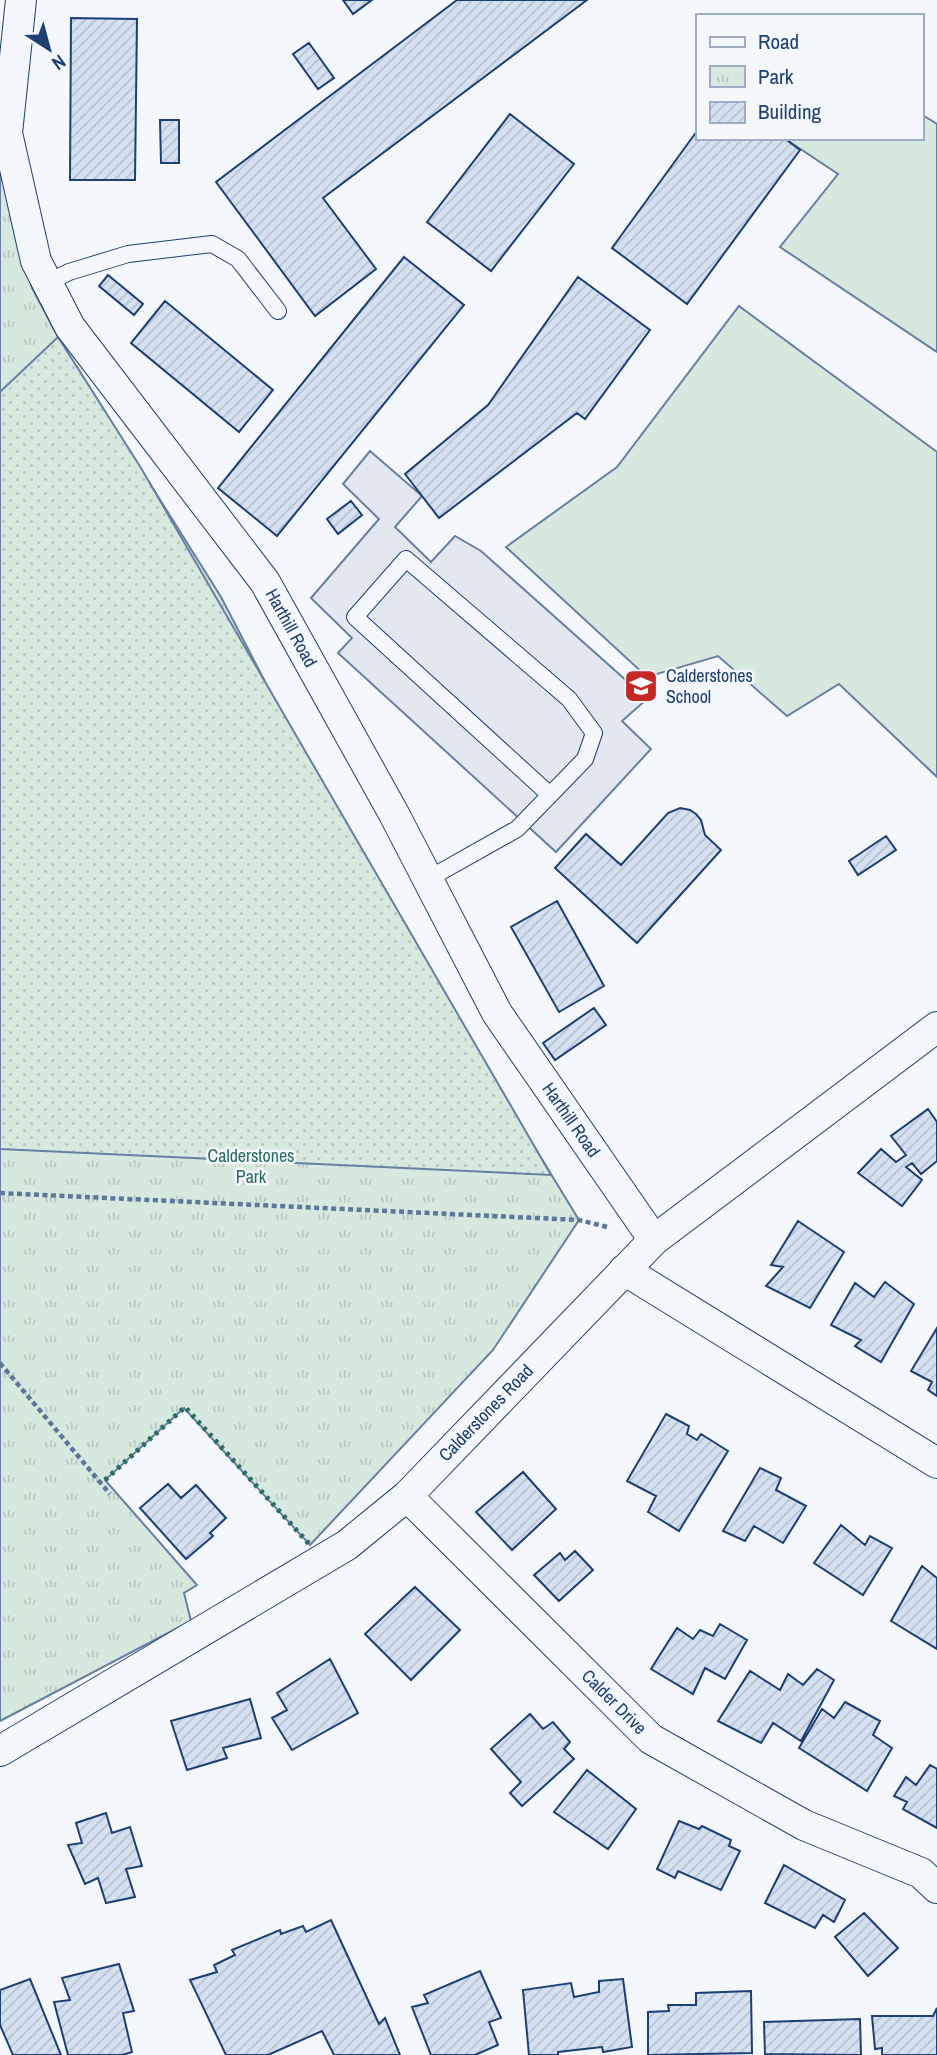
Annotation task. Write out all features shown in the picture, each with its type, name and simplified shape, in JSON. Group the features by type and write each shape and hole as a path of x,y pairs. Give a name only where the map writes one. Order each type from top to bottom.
{"street":[{"name":"Harthill Road","path":"21,0 7,133 36,261 69,327 265,582 428,879 497,1013 654,1240"},
{"name":"Calderstones Road","path":"0,1751 347,1545 407,1496 654,1240 933,1035"},
{"path":"624,1270 937,1463"},
{"name":"Calder Drive","path":"407,1496 651,1739 804,1825 921,1873 937,1888"}],"lane":[{"path":"47,283 69,272 128,254 212,244 238,259 278,311"},
{"path":"428,879 517,829 585,759 594,733 569,698 406,559 355,617 550,795"}],"path":[{"path":"0,1193 579,1220 654,1240"},
{"path":"0,1363 110,1494"}],"green space":[{"path":"923,115 937,124 937,352 780,247 838,174 787,140 923,140"},
{"name":"Calderstones Park","path":"0,164 32,288 58,337 221,597 349,843 579,1220 493,1350 310,1545 184,1408 105,1480 197,1585 184,1593 191,1621 0,1721"},
{"path":"739,306 937,452 937,777 839,684 787,716 718,656 647,677 506,547 617,467"},
{"path":"58,337 141,468 551,1175 0,1149 0,392"}],"shaded area":[{"path":"370,451 422,496 395,527 431,562 455,536 481,551 647,699 622,721 651,749 556,852 338,653 352,638 311,598 379,519 343,484"}],"building":[{"path":"343,0 372,0 353,14"},
{"path":"457,0 587,0 323,198 376,269 315,316 216,182"},
{"path":"71,18 137,19 135,180 70,180"},
{"path":"309,43 334,78 318,89 293,54"},
{"path":"510,114 574,164 491,271 427,222"},
{"path":"160,120 179,120 179,163 161,163"},
{"path":"696,132 696,140 787,140 800,150 687,304 612,248"},
{"path":"404,257 464,305 277,536 218,488"},
{"path":"108,275 143,304 134,315 99,286"},
{"path":"578,277 650,330 585,419 577,413 439,518 405,474 488,405"},
{"path":"165,301 273,390 239,432 131,343"},
{"path":"351,501 362,515 338,534 327,519"},
{"path":"680,808 696,814 701,820 705,835 721,850 637,943 555,868 586,834 621,865 668,813"},
{"path":"886,836 896,850 858,875 849,861"},
{"path":"557,901 604,986 559,1012 511,927"},
{"path":"594,1008 606,1025 555,1060 543,1043"},
{"path":"928,1109 937,1122 937,1161 921,1174 912,1163 906,1167 922,1180 902,1206 858,1173 881,1149 896,1162 906,1155 891,1136"},
{"path":"798,1221 844,1252 810,1308 766,1286 783,1267 771,1265"},
{"path":"885,1282 914,1304 881,1362 855,1346 861,1340 831,1325 855,1283 874,1297"},
{"path":"937,1328 937,1396 928,1390 932,1382 911,1371"},
{"path":"666,1414 689,1426 687,1434 697,1440 701,1434 728,1451 679,1531 648,1512 656,1496 627,1481"},
{"path":"760,1468 781,1478 776,1490 806,1506 783,1543 754,1526 745,1541 723,1531"},
{"path":"523,1472 556,1509 512,1550 476,1512"},
{"path":"168,1484 181,1498 196,1485 226,1518 210,1533 213,1536 186,1559 140,1508"},
{"path":"841,1525 865,1545 870,1536 892,1548 863,1595 814,1563"},
{"path":"575,1551 593,1570 559,1601 534,1575 560,1553 565,1560"},
{"path":"922,1566 937,1578 937,1649 891,1621"},
{"path":"415,1587 460,1630 411,1680 365,1634"},
{"path":"720,1624 747,1640 725,1679 705,1668 693,1694 651,1669 677,1628 693,1639 700,1630 713,1636"},
{"path":"330,1659 358,1713 292,1750 272,1718 287,1710 277,1693"},
{"path":"817,1669 834,1680 801,1741 773,1723 761,1743 718,1721 750,1671 780,1690 788,1674 803,1685"},
{"path":"250,1699 261,1738 223,1748 227,1758 187,1770 171,1721"},
{"path":"845,1702 880,1721 873,1735 892,1748 867,1791 799,1748 822,1709 834,1718"},
{"path":"530,1714 543,1729 553,1722 570,1742 564,1749 574,1759 522,1806 510,1793 521,1782 491,1749"},
{"path":"930,1765 937,1769 937,1828 903,1809 907,1802 894,1796 906,1777 916,1785"},
{"path":"587,1770 636,1809 608,1849 554,1812"},
{"path":"106,1813 112,1833 130,1827 142,1866 126,1869 135,1897 106,1903 98,1878 85,1884 68,1845 82,1843 76,1823"},
{"path":"679,1821 699,1829 702,1826 731,1840 729,1846 740,1851 721,1890 678,1871 675,1878 657,1869"},
{"path":"784,1865 845,1900 834,1922 823,1915 815,1928 765,1903"},
{"path":"864,1913 898,1948 868,1976 835,1937"},
{"path":"331,1920 379,2024 385,2018 400,2055 334,2055 322,2031 268,2055 226,2055 190,1980 217,1972 214,1965 235,1955 232,1950 280,1930 281,1934 303,1926 306,1932"},
{"path":"119,1964 134,2011 123,2013 132,2052 122,2055 68,2055 54,2002 70,2000 62,1978"},
{"path":"480,1971 501,2018 489,2022 498,2045 475,2055 431,2055 412,2007 428,2003 424,1995"},
{"path":"30,1979 61,2055 13,2055 0,2025 0,1990"},
{"path":"623,1979 632,2047 603,2052 602,2047 558,2052 558,2055 529,2055 523,1990 571,1983 574,1997 599,1992 599,1981"},
{"path":"751,1991 752,2053 648,2055 648,2012 669,2011 668,2005 696,2005 696,1993"},
{"path":"937,2008 937,2055 882,2055 882,2048 875,2049 872,2016 933,2016"},
{"path":"860,2019 861,2055 765,2054 764,2022"}],"hedge":[{"path":"105,1480 185,1407 310,1545"}],"place":[{"name":"Calderstones School","path":"641,686"}]}
